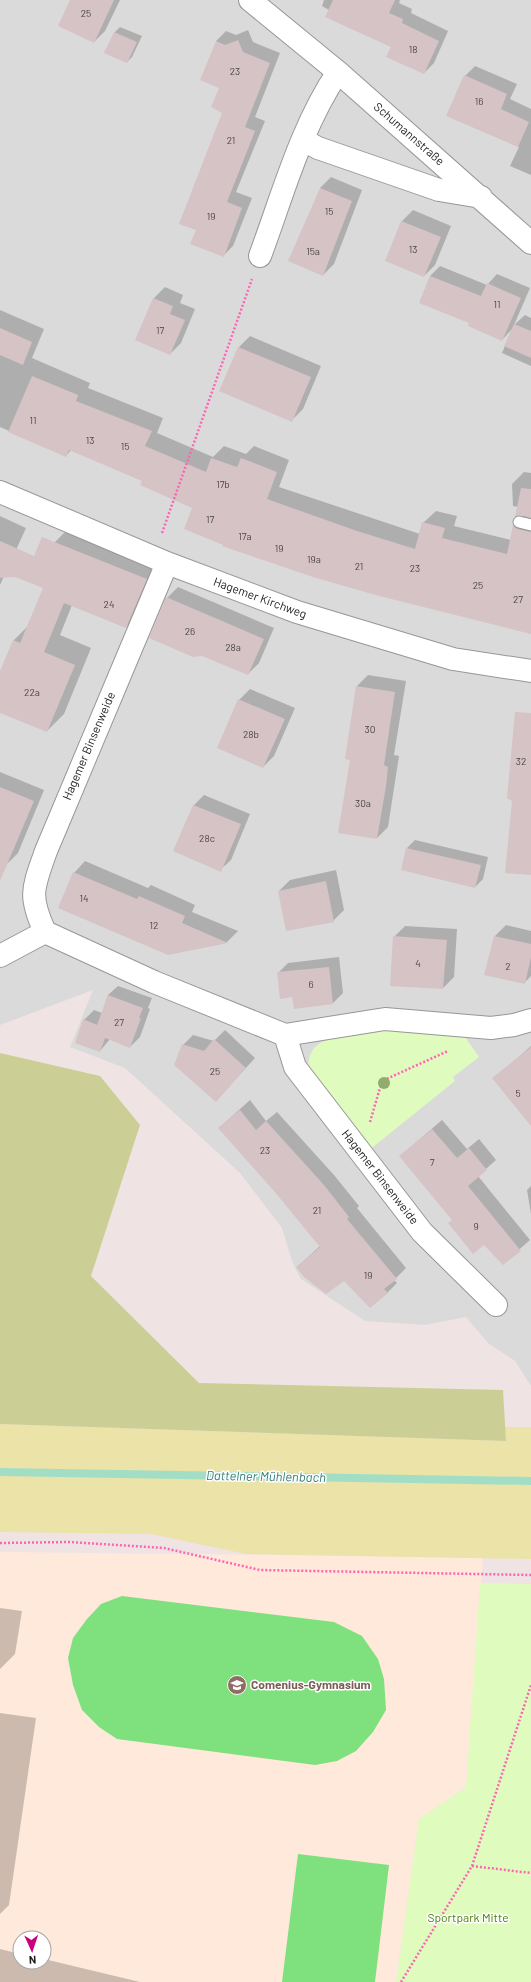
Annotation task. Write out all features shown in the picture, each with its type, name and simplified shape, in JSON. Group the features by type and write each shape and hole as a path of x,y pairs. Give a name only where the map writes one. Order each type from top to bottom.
{"street":[{"name":"Schumannstraße","path":"250,0 338,72 481,197 531,243"},
{"path":"260,256 303,140 326,89 338,72"},
{"path":"303,140 318,148 439,190 481,197"},
{"name":"Hagemer Kirchweg","path":"0,492 160,560 297,612 453,658 531,671"},
{"name":"Hagemer Binsenweide","path":"45,932 35,911 33,887 160,560"},
{"path":"0,956 45,932 154,982 285,1034 385,1019 491,1028 531,1020"},
{"name":"Hagemer Binsenweide","path":"285,1034 294,1067 422,1232 496,1305"}],"lane":[{"path":"519,522 531,525"}],"path":[{"path":"160,560 260,256"},
{"path":"368,1126 382,1081 453,1049"},
{"path":"0,1543 70,1542 164,1548 260,1570 531,1575"},
{"path":"401,1982 472,1866 531,1685"},
{"path":"472,1866 531,1873"}],"shaded area":[{"path":"0,0 531,0 531,1386 515,1361 488,1343 466,1317 425,1325 365,1321 301,1279 293,1264 282,1228 240,1173 125,1068 70,1047 93,990 0,1025"},
{"path":"0,1424 506,1441 505,1427 531,1427 531,1559 246,1554 151,1534 0,1532"},
{"name":"Comenius-Gymnasium","path":"0,1552 483,1557 466,1787 419,1819 396,1982 0,1982"}],"green space":[{"path":"376,1030 407,1030 465,1037 479,1057 453,1077 455,1081 368,1151 308,1073 308,1065 312,1051 323,1041 341,1036"},
{"path":"0,1053 100,1076 140,1125 91,1276 199,1383 503,1390 506,1441 0,1424"},
{"name":"Sportpark Mitte","path":"480,1583 531,1584 531,1982 396,1982 419,1819 466,1787"},
{"path":"122,1596 334,1622 362,1636 378,1659 384,1679 386,1710 373,1732 356,1751 337,1761 315,1765 117,1739 99,1727 82,1710 73,1685 68,1658 73,1638 87,1619 101,1604"},
{"path":"298,1854 389,1865 375,1982 282,1982"}],"building":[{"path":"70,0 114,0 94,43 58,26"},
{"path":"333,0 395,0 389,13 403,19 402,23 439,41 424,74 386,57 391,47 325,17"},
{"path":"114,32 137,42 127,63 104,53"},
{"path":"238,40 243,52 270,63 245,127 255,131 227,202 242,208 224,257 190,244 196,230 179,224 222,113 211,107 219,88 200,80 216,41 225,45"},
{"path":"464,75 507,94 501,109 529,122 518,147 446,116"},
{"path":"320,188 352,201 323,276 288,261"},
{"path":"401,221 441,237 424,277 385,261"},
{"path":"430,276 481,296 487,283 521,298 502,341 468,326 469,323 419,303"},
{"path":"153,298 173,306 170,314 185,320 170,355 135,340"},
{"path":"514,324 531,331 531,358 504,346"},
{"path":"0,328 32,342 23,365 0,355"},
{"path":"238,347 311,377 292,422 219,391"},
{"path":"32,376 78,395 76,401 152,431 145,446 206,472 211,458 237,467 241,458 277,472 267,499 357,531 415,549 422,522 445,528 442,538 507,554 513,525 517,529 531,532 531,634 379,596 313,577 222,546 223,545 184,529 192,508 140,485 142,481 69,450 66,457 8,432"},
{"path":"521,488 531,489 531,518 520,515 515,517"},
{"path":"42,537 147,579 126,628 64,603 44,652 75,665 47,732 0,713 0,671 13,640 20,643 43,588 15,577 0,578 0,541 34,556"},
{"path":"166,597 264,639 248,675 202,656 193,657 149,638"},
{"path":"356,686 395,692 384,765 388,767 386,786 377,839 338,833 350,760 345,759"},
{"path":"238,699 285,719 263,768 217,748"},
{"path":"515,712 531,713 531,875 505,873 512,801 507,798"},
{"path":"0,787 34,801 0,881"},
{"path":"193,805 241,824 221,872 173,851"},
{"path":"406,848 481,865 475,888 401,870"},
{"path":"73,872 137,899 139,896 185,916 182,923 228,943 168,955 58,908"},
{"path":"326,881 334,922 286,931 278,891"},
{"path":"393,936 447,940 443,989 390,986"},
{"path":"494,936 531,944 531,957 525,984 484,975"},
{"path":"329,967 333,1004 294,1009 292,997 280,999 277,972"},
{"path":"108,995 143,1008 130,1048 105,1038 100,1052 75,1043 83,1019 97,1025"},
{"path":"214,1039 246,1068 216,1102 174,1065 182,1044 204,1051"},
{"path":"531,1047 531,1126 492,1078"},
{"path":"240,1110 256,1130 266,1121 324,1185 349,1217 347,1219 397,1279 384,1289 388,1293 370,1308 344,1281 326,1294 304,1277 296,1267 320,1247 274,1191 218,1128"},
{"path":"432,1129 457,1158 469,1148 487,1170 468,1186 521,1251 503,1265 484,1245 473,1254 448,1223 452,1220 399,1156"}],"waterway":[{"name":"Dattelner Mühlenbach","path":"0,1472 531,1481"}],"place":[{"name":"Comenius-Gymnasium","path":"237,1685"}]}
